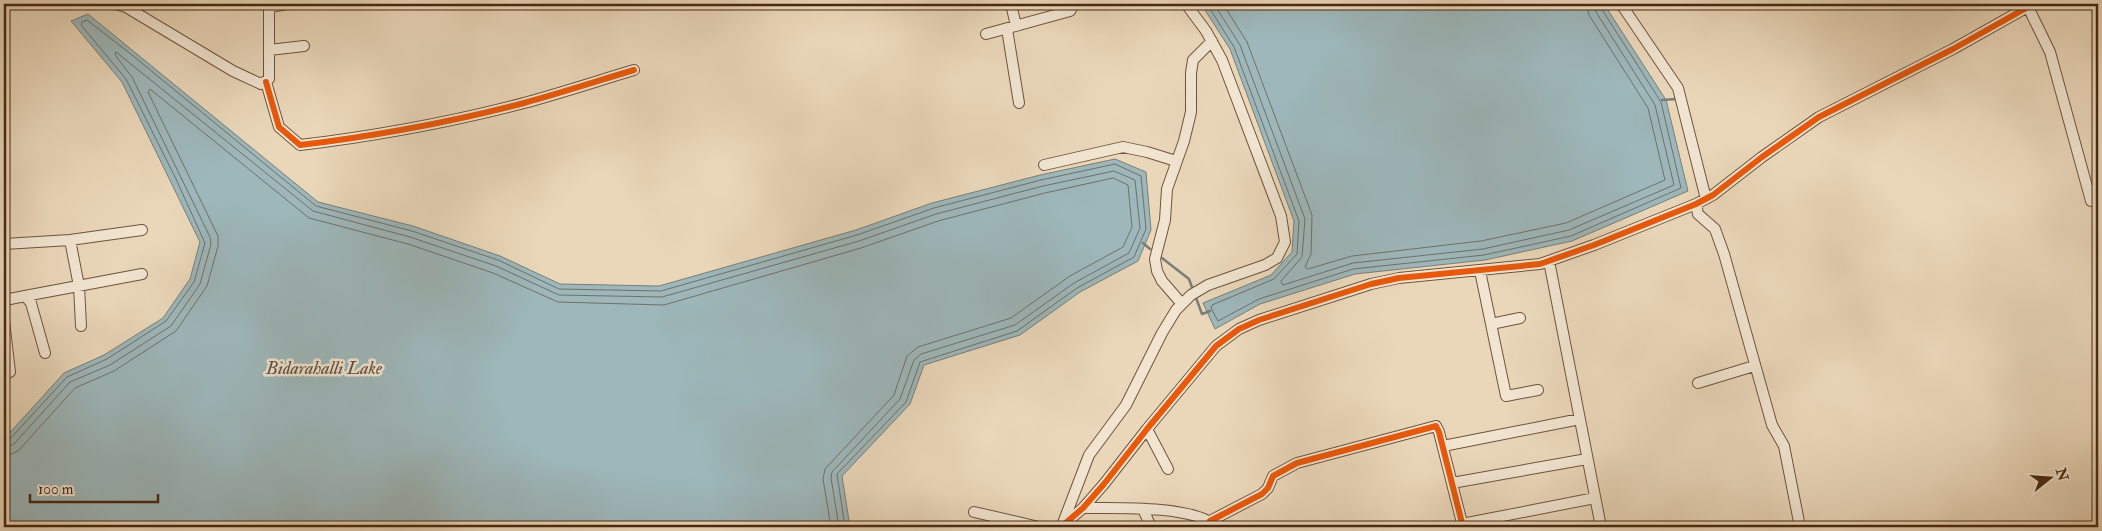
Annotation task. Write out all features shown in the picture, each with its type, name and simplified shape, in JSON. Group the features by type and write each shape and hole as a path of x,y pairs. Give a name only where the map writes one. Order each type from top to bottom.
{"street":[{"path":"88,4 109,4"},
{"path":"115,4 126,7 234,71 262,84 269,79 270,5 287,4"},
{"path":"1010,4 1019,103"},
{"path":"986,34 1070,11 1074,4"},
{"path":"1062,526 1089,455 1126,405 1167,324 1182,304 1208,285 1272,262 1281,253 1285,237 1281,216 1222,60 1212,41 1186,4"},
{"path":"1621,4 1674,80 1681,99 1706,199"},
{"path":"1062,526 1083,508 1216,346 1223,339 1249,324 1371,284 1399,278 1529,266 1549,262 1696,204 1706,199 1818,117 1953,49 2030,5 2050,52 2091,201"},
{"path":"1182,304 1162,281 1155,259 1165,220 1167,190 1184,141 1191,112 1193,60 1212,41"},
{"path":"269,50 304,46"},
{"path":"266,82 280,127 300,145 338,141 523,103 634,70"},
{"path":"1044,165 1123,147 1148,152 1176,161"},
{"path":"1696,204 1698,214 1715,229 1772,425 1784,446 1800,527"},
{"path":"4,244 70,240 142,230"},
{"path":"70,240 79,286 81,326"},
{"path":"1549,262 1601,527"},
{"path":"1480,271 1506,396 1538,390"},
{"path":"4,297 10,299 142,274"},
{"path":"25,296 31,303 44,353"},
{"path":"1491,324 1520,318"},
{"path":"4,321 10,372"},
{"path":"1698,383 1754,366"},
{"path":"1443,446 1580,419"},
{"path":"1083,508 1142,509 1194,515 1213,524 1262,494 1268,488 1273,476 1306,460 1433,426 1438,428 1462,526 1595,498"},
{"path":"1146,429 1168,469"},
{"path":"1452,483 1588,459"},
{"path":"1142,509 1151,527"},
{"path":"974,512 1039,527"}],"water":[{"path":"1201,4 1604,4 1666,100 1688,191 1572,241 1485,260 1355,274 1260,304 1215,329 1203,303 1271,275 1292,252 1294,221 1230,49"},
{"name":"Bidarahalli Lake","path":"88,14 318,202 413,226 500,256 560,284 659,286 856,230 932,203 1040,175 1115,159 1146,172 1151,230 1138,261 1080,292 1020,335 924,365 910,404 842,476 850,527 4,527 4,439 64,373 104,355 163,318 190,279 200,242 122,82 71,21"}],"waterway":[{"path":"1662,100 1677,99"},
{"path":"1143,243 1150,249"},
{"path":"1162,258 1189,279 1193,290"},
{"path":"1195,295 1202,314 1210,311"}],"cycle path":[{"path":"1061,527 1083,508 1104,484 1216,346 1239,329 1259,320 1371,284 1399,278 1540,264 1594,245 1696,204 1713,195 1762,157 1819,117 1953,49 2033,4"},
{"path":"266,82 279,127 300,145 385,133 496,110 634,70"},
{"path":"1210,521 1262,494 1268,488 1273,476 1297,463 1436,426 1463,527"}]}
